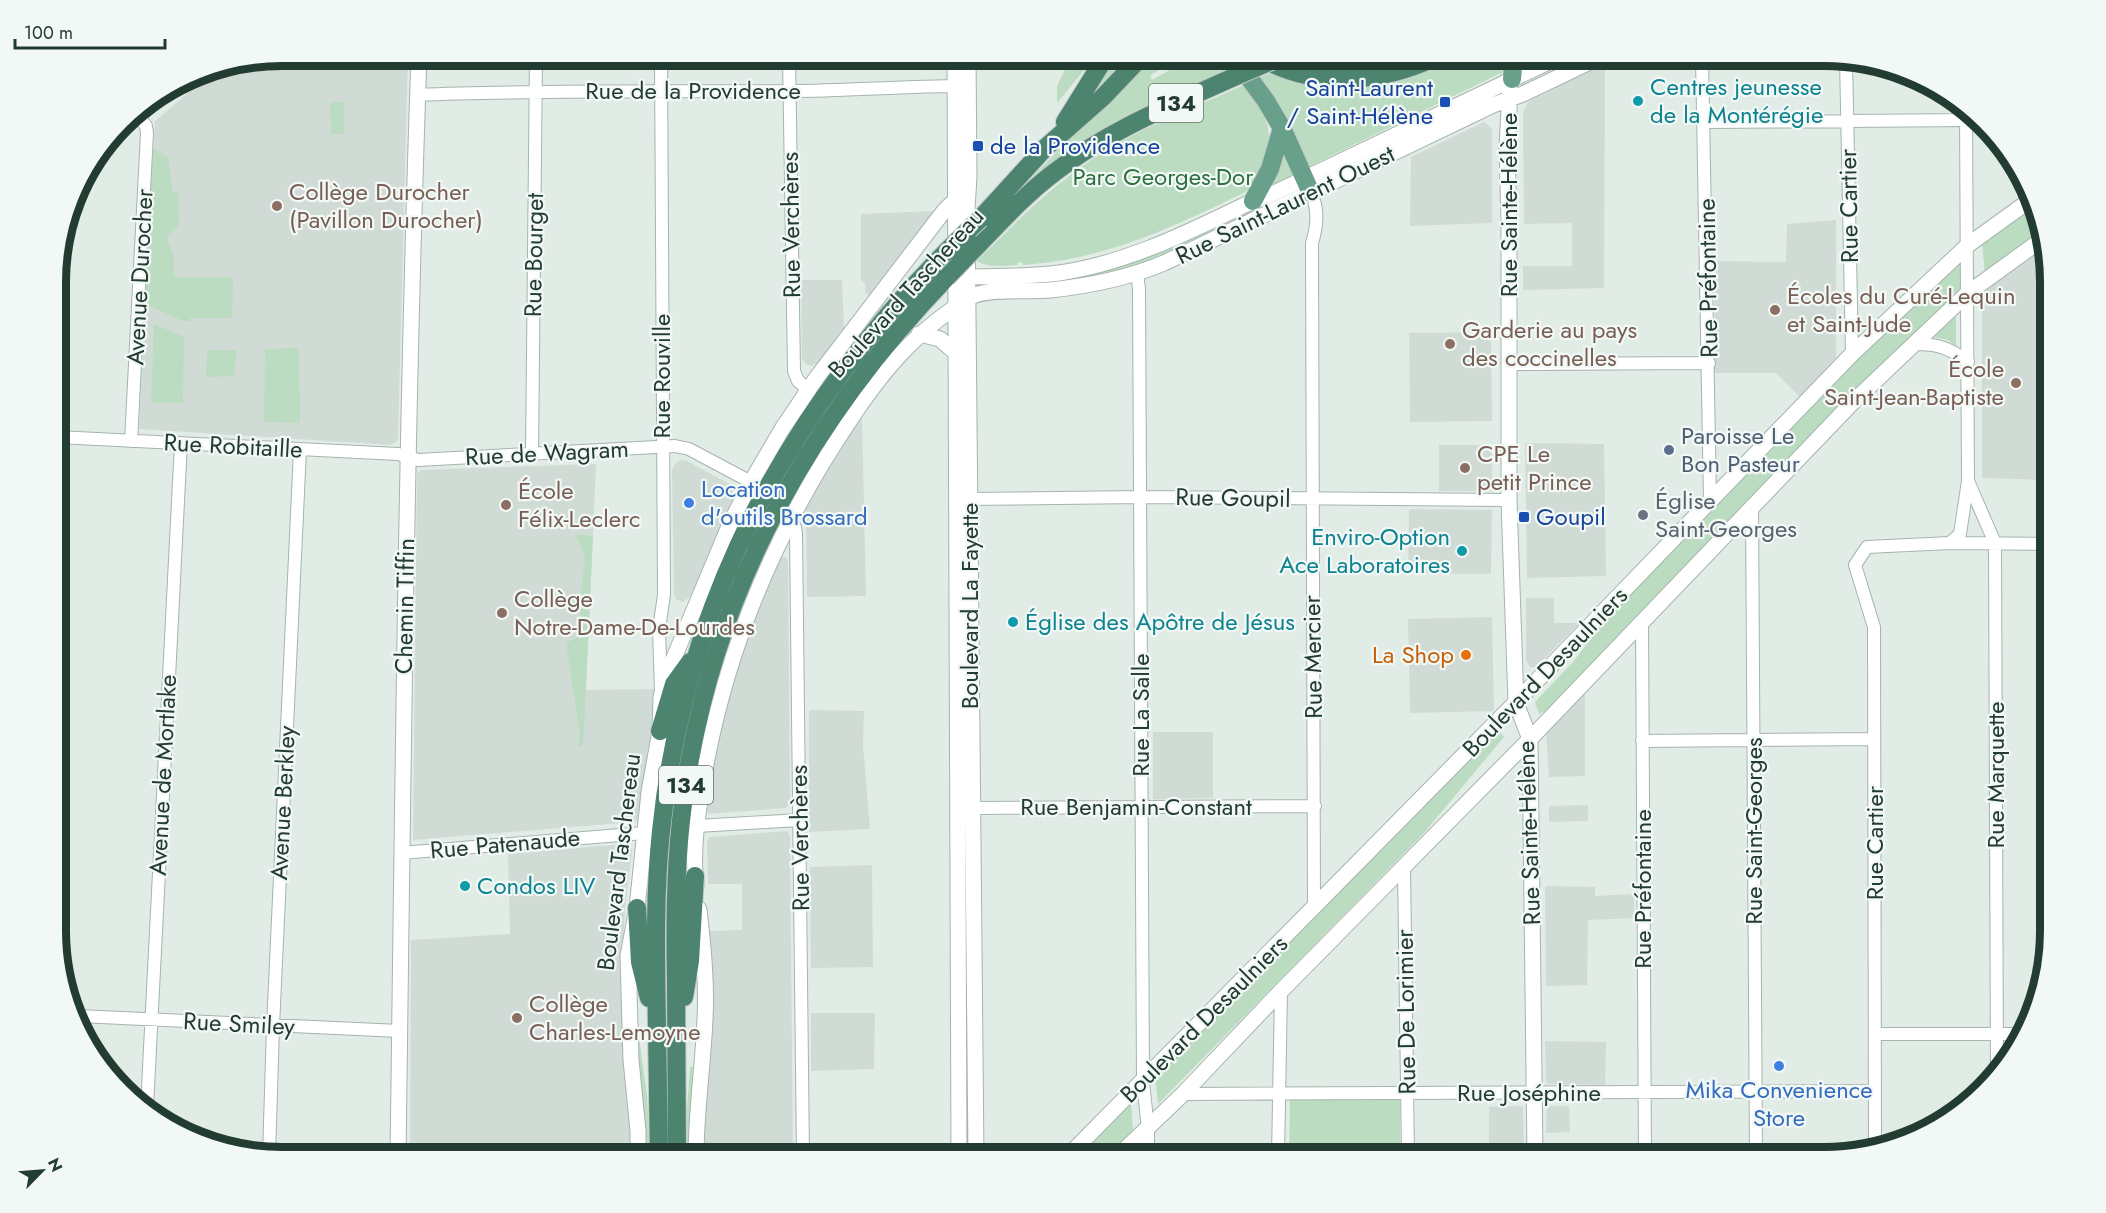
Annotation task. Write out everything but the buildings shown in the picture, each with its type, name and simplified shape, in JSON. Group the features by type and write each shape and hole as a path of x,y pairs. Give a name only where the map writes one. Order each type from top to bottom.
{"highway":[{"path":"1044,149 1076,106 1100,66"},
{"name":"Boulevard Taschereau","path":"659,1147 656,912 661,829 676,735 698,651 716,597 770,484 799,434 862,345 911,288 980,219 1044,149 1103,97 1132,66"},
{"name":"Boulevard Taschereau","path":"677,1147 675,906 682,813 701,709 728,618 765,531 818,436 878,354 956,281 978,245 1029,193 1085,151 1139,120 1260,66"},
{"path":"1281,66 1301,75 1340,80 1393,72 1410,66"},
{"path":"660,731 674,684 698,651"},
{"path":"676,1041 690,962 695,876"},
{"path":"637,908 640,962 657,1033"}],"main road":[{"path":"1240,66 1266,100 1282,128 1308,186"},
{"path":"1512,78 1513,66"},
{"path":"1253,201 1270,169 1282,128"}],"street":[{"name":"Chemin Tiffin","path":"398,1147 407,456 418,66"},
{"name":"Rue Bourget","path":"532,454 536,66"},
{"name":"Rue Rouville","path":"661,66 664,595 659,629 661,697"},
{"name":"Rue Verchères","path":"789,66 794,371 798,381 808,389"},
{"name":"Boulevard La Fayette","path":"958,66 962,86"},
{"name":"Boulevard La Fayette","path":"963,499 955,308 961,202 962,86 966,66"},
{"name":"Rue Saint-Laurent Ouest","path":"955,308 969,298 982,294 1076,287 1137,273 1174,259 1512,78 1539,66"},
{"name":"Rue Saint-Laurent Ouest","path":"956,281 1041,275 1107,263 1163,243 1253,201 1308,186 1580,66"},
{"name":"Rue Préfontaine","path":"1702,66 1710,501"},
{"name":"Rue Cartier","path":"1846,67 1852,354"},
{"name":"Rue Sainte-Hélène","path":"1512,78 1507,148 1509,500 1516,703 1530,738 1535,1147"},
{"name":"Rue de la Providence","path":"417,95 536,91 790,91 962,86"},
{"path":"1704,122 1964,118"},
{"name":"Avenue Durocher","path":"131,441 147,139 147,130 140,120"},
{"name":"Rue Marquette","path":"1950,543 1960,534 1968,482 1969,122"},
{"name":"Rue Mercier","path":"1308,186 1316,204 1316,230 1312,243 1314,907"},
{"name":"Boulevard Taschereau","path":"638,1147 631,1064 628,950 637,908 644,833 660,731 661,697 668,672 715,557 751,482 808,389 944,211 949,205 961,202"},
{"name":"Boulevard Desaulniers","path":"1076,1147 1516,703 1852,354 1968,245 2026,203"},
{"name":"Boulevard Desaulniers","path":"1128,1147 1183,1094 1530,738 1853,402 1968,293 2036,243"},
{"name":"Rue La Salle","path":"1137,273 1139,289 1143,1082 1148,1147"},
{"name":"Boulevard La Fayette","path":"956,281 969,298 963,499 964,808 959,1147"},
{"name":"Boulevard Taschereau","path":"696,1147 705,1001 704,954 695,876 697,826 709,750 731,662 753,599 789,522 817,471 883,374 919,334 955,308"},
{"path":"919,334 940,339 956,353"},
{"path":"1915,344 1939,345 1968,361"},
{"path":"1509,364 1709,363"},
{"name":"Rue Robitaille","path":"66,437 407,456"},
{"name":"Avenue de Mortlake","path":"147,1099 181,443"},
{"name":"Rue de Wagram","path":"407,456 418,460 675,446 690,449 751,482"},
{"name":"Avenue Berkley","path":"269,1147 300,450"},
{"name":"Rue Marquette","path":"1968,482 1995,543 1997,1060"},
{"name":"Rue Goupil","path":"963,499 1140,497 1509,500"},
{"name":"Rue Saint-Georges","path":"1752,505 1756,1147"},
{"name":"Rue Verchères","path":"789,522 795,527 796,534 803,1147"},
{"path":"1950,543 2040,544"},
{"name":"Rue Cartier","path":"1875,1141 1874,627 1855,565 1867,547 1950,543"},
{"name":"Rue Préfontaine","path":"1642,621 1645,1147"},
{"path":"1642,741 1874,740"},
{"name":"Rue Benjamin-Constant","path":"964,808 1315,806"},
{"name":"Boulevard La Fayette","path":"964,808 976,1147"},
{"path":"697,826 800,820"},
{"name":"Rue Patenaude","path":"402,853 644,833"},
{"name":"Rue De Lorimier","path":"1404,867 1408,1147"},
{"path":"1278,1147 1281,991"},
{"name":"Rue Smiley","path":"83,1016 400,1031"},
{"path":"1256,1017 1266,1017 1273,1022 1279,1034"},
{"path":"1875,1034 2014,1034"},
{"name":"Rue Joséphine","path":"1183,1094 1875,1091"}],"shaded area":[{"name":"Collège Durocher (Pavillon Durocher)","path":"268,66 408,66 398,440 391,445 139,429 155,121 195,87 197,89 205,82 203,80 226,73"},
{"path":"1599,66 1605,66 1604,288 1523,290 1523,266 1572,266 1572,223 1524,224 1523,112 1528,102"},
{"path":"1713,66 1785,66 1713,68"},
{"path":"1484,122 1492,129 1492,223 1410,226 1411,157"},
{"path":"934,211 869,296 865,292 865,283 861,280 861,214"},
{"name":"Écoles du Curé-Lequin et Saint-Jude","path":"1836,220 1836,358 1800,397 1776,373 1714,373 1715,261 1786,262 1787,224"},
{"name":"École Saint-Jean-Baptiste","path":"2038,251 2040,268 2040,480 1982,478 1982,289"},
{"path":"801,280 842,280 844,328 818,362 812,366 806,364 802,359"},
{"path":"1491,332 1492,421 1410,422 1409,333"},
{"path":"862,416 866,596 807,597 806,507 823,475"},
{"path":"1525,443 1604,444 1606,576 1527,578"},
{"name":"CPE Le petit Prince","path":"1439,445 1492,445 1492,491 1439,491"},
{"path":"680,460 685,460 733,486 736,491 691,596 683,602 676,599 674,594 672,470"},
{"name":"Collège Notre-Dame-De-Lourdes","path":"596,464 586,690 654,689 654,714 638,819 634,822 413,840 417,474 421,470"},
{"path":"1409,509 1492,510 1491,574 1408,573"},
{"path":"784,556 788,560 790,805 785,808 709,814 707,812 723,719 744,648 779,560"},
{"path":"1526,598 1554,598 1554,623 1580,623 1535,668 1530,667 1526,661"},
{"path":"1492,617 1494,711 1410,713 1408,619"},
{"path":"1585,691 1585,776 1549,777 1546,730"},
{"path":"809,710 864,711 863,744 870,829 809,832"},
{"path":"1153,732 1213,732 1213,798 1153,799"},
{"path":"1588,805 1588,821 1549,822 1549,806"},
{"path":"787,831 790,836 793,1147 704,1147 710,931 742,930 742,884 708,884 707,842 710,837"},
{"name":"Collège Charles-Lemoyne","path":"625,844 631,846 622,969 631,1147 410,1147 411,940 510,934 508,854"},
{"path":"872,865 873,967 811,968 810,867"},
{"path":"1545,886 1595,887 1595,896 1634,894 1634,918 1588,920 1587,985 1546,986"},
{"path":"811,1013 875,1013 874,1069 811,1071"},
{"path":"1545,1041 1606,1042 1605,1085 1549,1084 1546,1082"},
{"path":"1523,1106 1524,1147 1489,1147 1489,1107"},
{"path":"1547,1106 1569,1106 1570,1132 1546,1133"}],"green space":[{"path":"1067,66 1086,66 1057,103 1057,86"},
{"path":"1109,66 1120,66 1099,88 1097,87"},
{"path":"1139,66 1162,66 1150,76 1152,80 1178,66 1231,66 1232,68 1150,104 1102,129 1079,143 1017,193"},
{"path":"1314,66 1380,66 1345,72"},
{"path":"1433,66 1504,66 1501,75 1308,167 1258,78 1270,73 1322,87 1344,88 1369,86"},
{"name":"Parc Georges-Dor","path":"1246,84 1264,116 1269,137 1265,159 1252,184 1242,194 1162,230 1082,256 1023,265 1022,262 1017,265 991,266 977,261 1045,195 1108,149 1146,128"},
{"path":"330,102 344,102 344,134 331,134"},
{"path":"1283,145 1294,175 1264,191"},
{"path":"153,148 168,157 173,193 178,193 179,225 167,236 174,259 174,277 233,277 232,318 190,318 190,321 183,321 145,304"},
{"path":"2028,210 2036,238 1985,274 1982,243"},
{"path":"1210,230 1134,268 1055,284 1024,284 1075,277 1120,266 1164,251"},
{"path":"1963,254 1963,293 1727,524 1547,710 1539,714 1535,702 1573,662 1621,600 1847,366"},
{"path":"1955,316 1956,346 1948,340 1932,337"},
{"path":"154,324 184,337 183,403 151,403"},
{"path":"299,348 300,423 264,422 265,349"},
{"path":"207,350 237,350 234,376 206,377"},
{"path":"575,534 593,536 583,747 578,746 580,734 566,643 580,636 580,600 585,557"},
{"path":"1498,730 1504,737 1423,834 1158,1104 1155,1076"},
{"path":"637,1024 647,1094 650,1147 643,1147"},
{"path":"2008,1035 2013,1035 2011,1039 2008,1044"},
{"path":"690,1067 693,1067 690,1147 687,1147"},
{"path":"1400,1098 1400,1147 1289,1147 1290,1099"},
{"path":"1131,1100 1133,1131 1116,1147 1086,1147"}],"place":[{"name":"Centres jeunesse de la Montérégie","path":"1638,101"},
{"name":"Saint-Laurent / Saint-Hélène","path":"1445,102"},
{"name":"de la Providence","path":"978,146"},
{"name":"Collège Durocher (Pavillon Durocher)","path":"277,206"},
{"name":"Écoles du Curé-Lequin et Saint-Jude","path":"1775,310"},
{"name":"Garderie au pays des coccinelles","path":"1450,344"},
{"name":"École Saint-Jean-Baptiste","path":"2016,383"},
{"name":"Paroisse Le Bon Pasteur","path":"1669,450"},
{"name":"CPE Le petit Prince","path":"1465,468"},
{"name":"Location d'outils Brossard","path":"689,503"},
{"name":"École Félix-Leclerc","path":"506,505"},
{"name":"Église Saint-Georges","path":"1643,515"},
{"name":"Goupil","path":"1524,517"},
{"name":"Enviro-Option Ace Laboratoires","path":"1462,551"},
{"name":"Collège Notre-Dame-De-Lourdes","path":"502,613"},
{"name":"Église des Apôtre de Jésus","path":"1013,622"},
{"name":"La Shop","path":"1466,655"},
{"name":"Condos LIV","path":"465,886"},
{"name":"Collège Charles-Lemoyne","path":"517,1018"},
{"name":"Mika Convenience Store","path":"1779,1066"}]}
